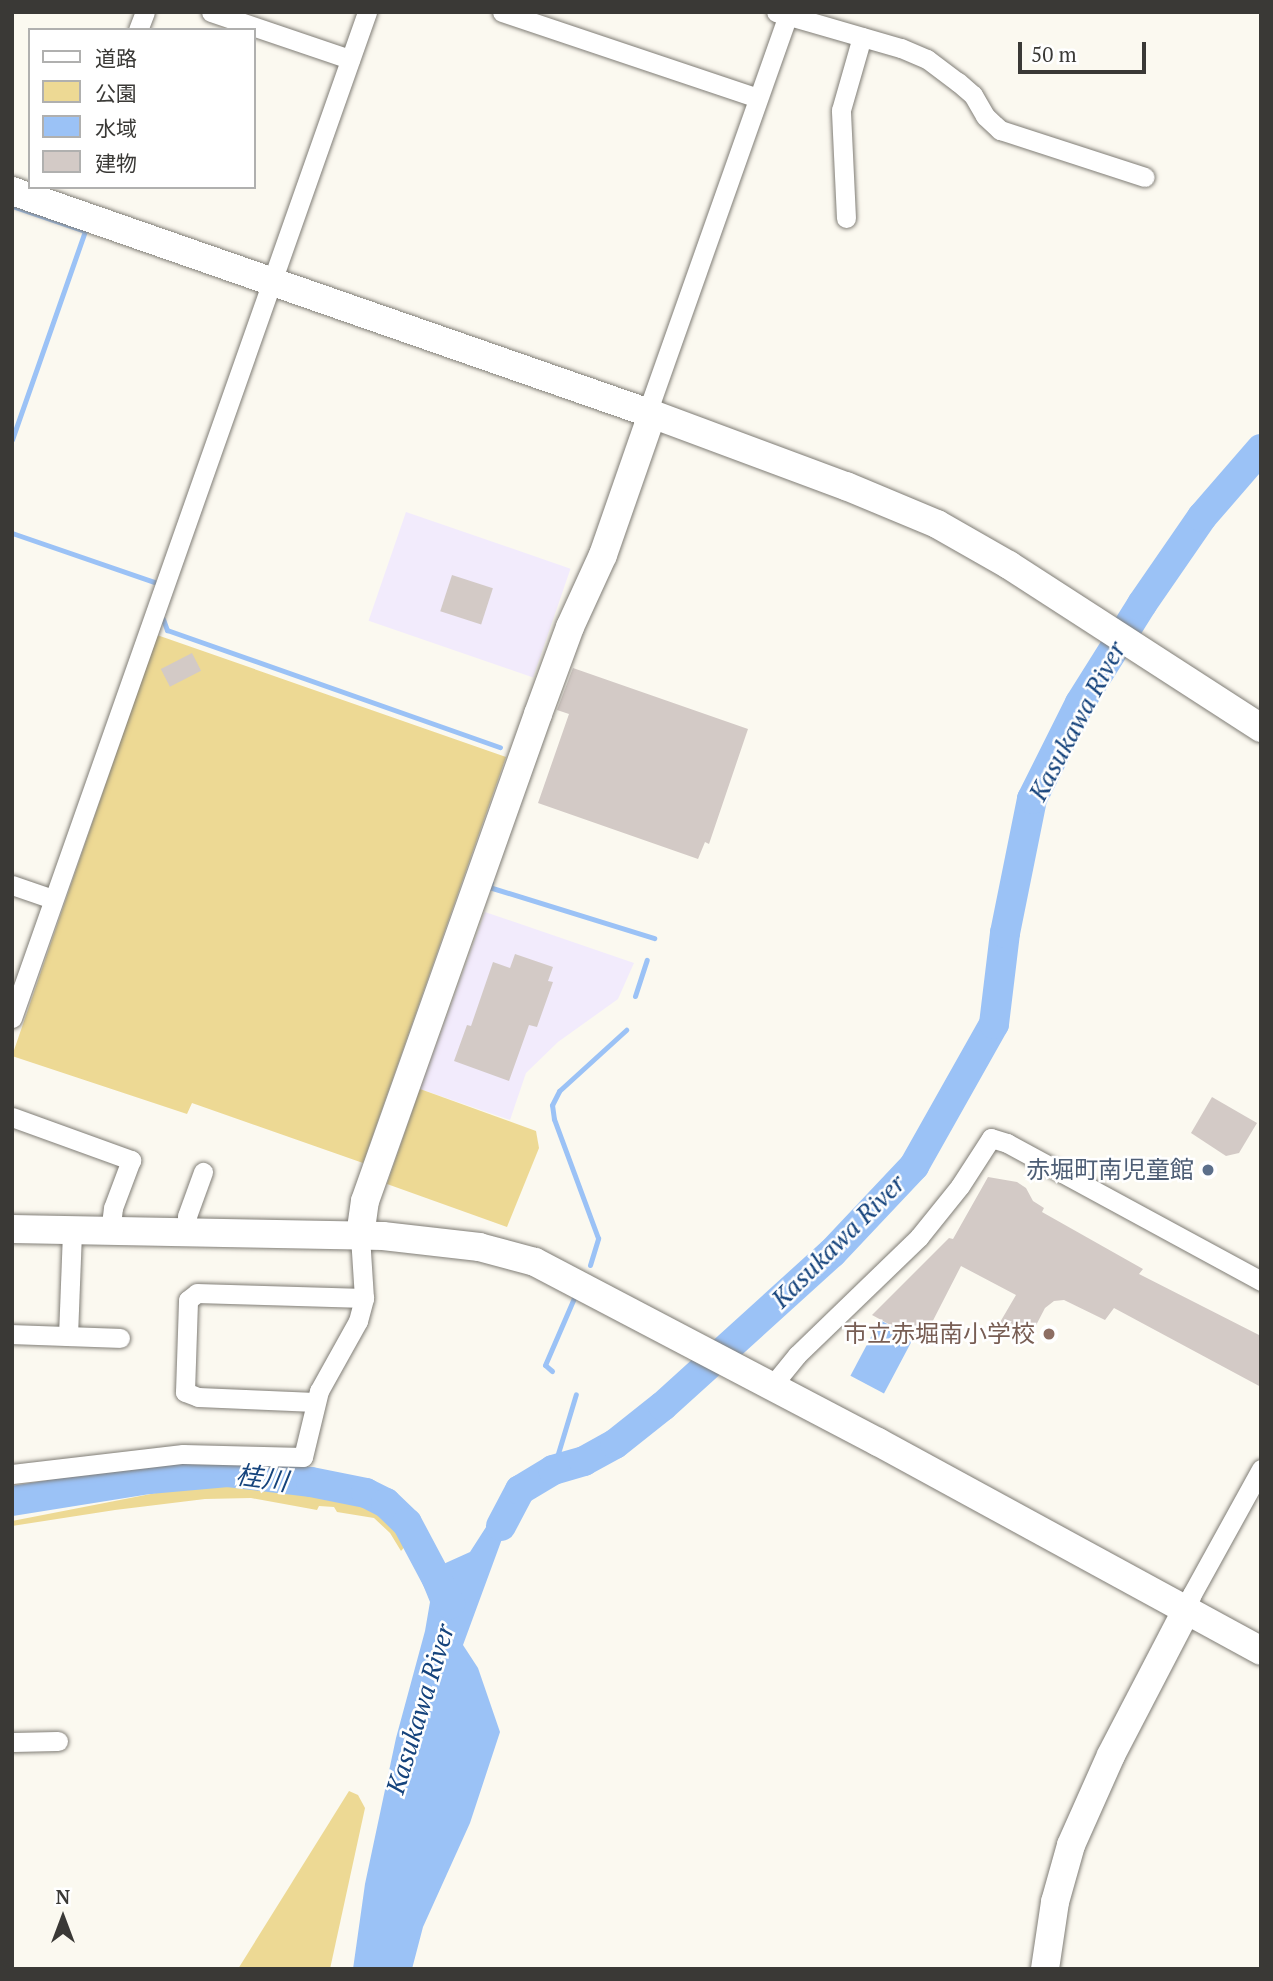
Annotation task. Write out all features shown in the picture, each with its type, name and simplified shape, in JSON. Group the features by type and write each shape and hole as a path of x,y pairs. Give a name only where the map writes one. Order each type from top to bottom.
{"street":[{"path":"211,12 350,59"},
{"path":"12,1018 274,282 367,12"},
{"path":"502,12 758,98"},
{"path":"12,1474 183,1454 303,1457 315,1402 358,1321 364,1298 360,1236 365,1201 570,626 603,555 758,98 784,13 901,48 944,71 973,96 985,116 1000,130 1145,177"},
{"path":"846,218 841,110 862,37"},
{"path":"31,193 274,282 650,413 846,486 937,524 1037,584 1261,727"},
{"path":"12,885 54,899"},
{"path":"12,1118 131,1160 113,1208 110,1231"},
{"path":"763,1382 797,1355 919,1237 960,1186 991,1139 1007,1143 1261,1282"},
{"path":"187,1232 187,1216 203,1172"},
{"path":"12,1229 360,1236 452,1242 505,1252 566,1276 1261,1651"},
{"path":"68,1336 72,1230"},
{"path":"315,1402 198,1397 185,1392 188,1300 197,1293 364,1298"},
{"path":"12,1334 120,1338"},
{"path":"1045,1969 1055,1902 1071,1845 1111,1755 1186,1611 1192,1594 1261,1469"},
{"path":"12,1742 58,1741"}],"shaded area":[{"path":"406,512 571,569 533,677 369,621"},
{"path":"485,912 634,963 618,999 558,1042 526,1073 510,1120 420,1089"}],"green space":[{"path":"157,635 506,757 363,1163 192,1103 187,1114 12,1056"},
{"path":"420,1089 536,1131 539,1148 507,1227 387,1184"},
{"path":"231,1485 340,1495 386,1509 400,1524 408,1543 401,1551 390,1533 374,1518 337,1512 334,1507 319,1506 317,1510 251,1498 205,1499 12,1526 12,1521 166,1491"},
{"path":"349,1791 358,1795 365,1808 330,1969 238,1969"}],"water":[{"path":"880,1320 914,1338 884,1393 850,1376"},
{"path":"520,1490 463,1645 478,1668 500,1732 470,1823 423,1927 412,1969 353,1969 365,1884 396,1738 425,1631 430,1602 419,1575 470,1552 497,1510"}],"building":[{"path":"452,575 493,588 481,624 440,611"},
{"path":"192,653 201,671 170,687 161,669"},
{"path":"573,668 748,729 709,844 705,842 698,859 538,803 569,714 557,710"},
{"path":"515,954 553,967 548,981 553,982 537,1027 529,1025 509,1081 454,1061 467,1025 471,1026 493,962 510,968"},
{"path":"1212,1097 1257,1123 1239,1153 1226,1156 1191,1133"},
{"path":"988,1177 1017,1182 1026,1188 1033,1201 1044,1208 1042,1212 1143,1269 1139,1274 1261,1336 1261,1387 1114,1308 1105,1320 1064,1300 1054,1301 1045,1308 1032,1333 1013,1336 999,1324 1016,1295 961,1266 922,1342 872,1315 949,1238 953,1239"}],"waterway":[{"path":"12,206 85,231 12,440"},
{"name":"Kasukawa River","path":"501,1526 520,1490 553,1470 584,1461 615,1444 663,1406 832,1253 914,1166 994,1024 1005,933 1032,799 1080,703 1142,604 1202,517 1261,449"},
{"path":"12,533 154,582"},
{"path":"163,619 167,630 500,747"},
{"path":"491,883 489,887 654,938"},
{"path":"635,996 647,960"},
{"path":"590,1265 598,1238 554,1119 552,1105 559,1091 626,1030"},
{"path":"552,1371 545,1365 574,1298"},
{"path":"553,1470 576,1394"},
{"name":"桂川","path":"12,1501 149,1479 228,1472 311,1482 366,1493 386,1503 407,1523 450,1604"}],"place":[{"name":"赤堀町南児童館","path":"1208,1170"},
{"name":"市立赤堀南小学校","path":"1049,1334"}]}
